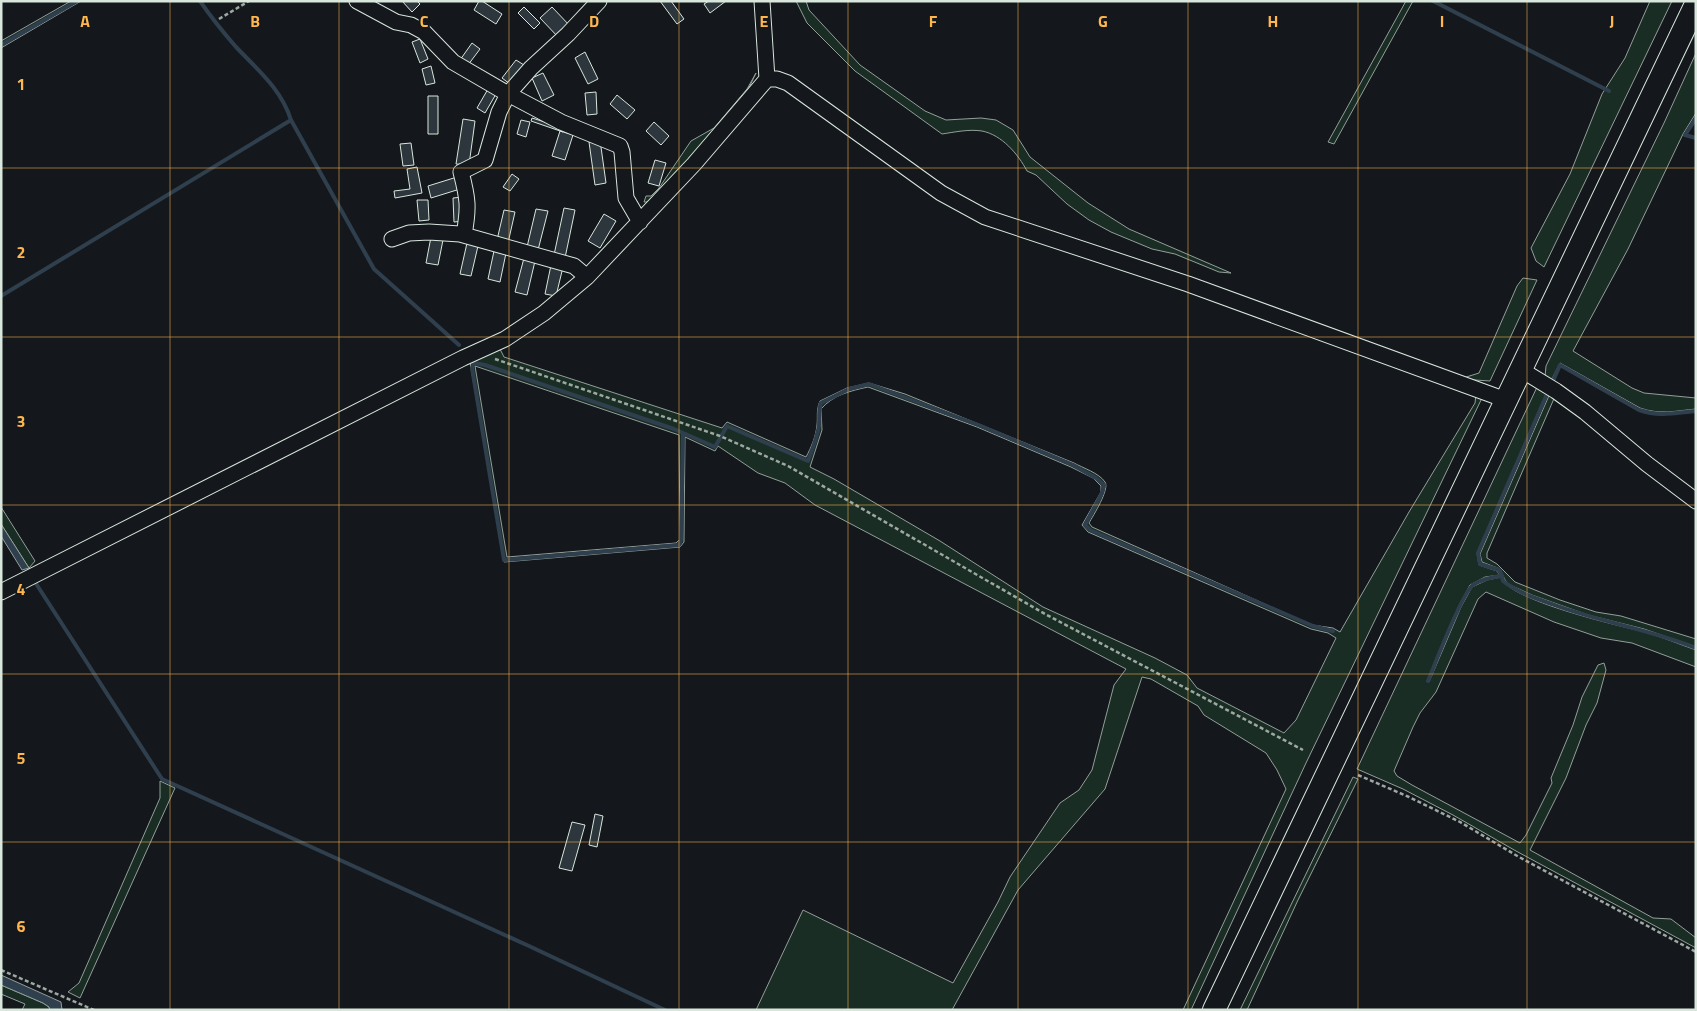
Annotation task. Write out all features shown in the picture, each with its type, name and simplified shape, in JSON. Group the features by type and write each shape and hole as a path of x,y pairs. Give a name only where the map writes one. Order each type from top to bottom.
{"highway":[{"path":"1214,1010 1696,4"}],"street":[{"path":"357,1 396,22 411,25 424,32 453,62 508,94 561,122 620,146 626,198 640,222"},
{"path":"464,235 468,199 461,172 485,160 499,112 508,94 531,68 568,34 599,1"},
{"path":"1,592 505,339 544,313 587,277 640,222 694,164 767,79 762,1"},
{"path":"767,79 777,79 788,83 941,194 985,217 1188,284 1506,400"},
{"path":"392,239 409,233 429,232 464,235 574,266 587,277"},
{"path":"1520,369 1556,391 1585,412 1647,464 1696,501"}],"path":[{"path":"219,20 249,1"},
{"path":"478,352 721,437 788,466 1045,614 1302,750"},
{"path":"1358,775 1460,822 1519,857 1696,952"},
{"path":"1,970 94,1010"}],"green space":[{"path":"71,1 81,1 1,48 1,41"},
{"path":"796,1 806,1 809,10 860,65 925,111 946,120 981,118 996,120 1013,130 1030,157 1088,203 1129,229 1231,273 1219,272 1175,254 1152,249 1111,232 1089,220 1067,204 1036,175 1027,171 1009,146 989,133 972,130 942,134 855,71 807,23"},
{"path":"1406,1 1413,1 1334,144 1328,142"},
{"path":"1650,1 1672,1 1544,267 1536,261 1531,248 1570,174 1602,94 1625,58"},
{"path":"1696,53 1696,113 1683,134 1628,249 1573,351 1632,388 1644,393 1696,398 1696,409 1668,412 1654,411 1640,408 1560,363 1551,381 1545,377 1546,366"},
{"path":"756,73 746,94 716,130 649,202 644,202 646,196 651,196 659,188 691,141 714,128 747,89"},
{"path":"1523,278 1537,280 1490,381 1460,379 1479,373 1517,286"},
{"path":"500,349 504,357 722,428 727,422 806,457 816,433 820,401 847,388 869,383 905,394 1074,463 1099,476 1106,485 1089,523 1092,527 1312,625 1333,628 1340,632 1409,512 1475,403 1476,394 1482,398 1306,763 1191,1010 1183,1010 1286,789 1266,753 1204,715 1198,706 1151,679 1142,677 1105,789 1018,890 952,1010 756,1010 803,910 953,983 1010,877 1060,803 1079,790 1092,770 1114,685 1126,669 815,505 785,483 758,473 718,446 715,451 685,437 684,542 680,547 504,562 470,362","holes":["475,366 679,435 680,539 676,543 507,557","868,387 977,427 1093,478 1101,486 1101,492 1082,525 1088,532 1311,629 1328,633 1336,638 1296,720 1284,733 1197,688 1187,675 1155,658 1043,607 940,541 810,467 822,430 821,409 836,397"]},
{"path":"1538,385 1548,390 1477,553 1479,565 1497,571 1500,575 1485,577 1470,585 1427,681 1429,682 1461,607 1472,587 1487,580 1501,577 1508,586 1543,603 1590,618 1645,632 1696,650 1696,667 1632,643 1601,638 1554,622 1486,592 1478,599 1436,692 1420,713 1394,771 1397,776 1412,785 1520,843 1526,835 1552,783 1551,778 1573,725 1582,697 1598,665 1604,663 1606,670 1597,703 1586,725 1566,778 1530,850 1653,918 1671,919 1696,938 1696,948 1453,815 1403,789 1357,769"},
{"path":"1551,391 1556,394 1487,553 1487,558 1497,564 1515,582 1596,612 1621,616 1696,639 1696,647 1644,629 1588,615 1532,595 1510,585 1505,580 1500,569 1482,562 1480,554"},
{"path":"1,507 35,561 29,568 1,524"},
{"path":"1353,777 1358,779 1298,900 1247,1010 1240,1010"},
{"path":"160,781 175,788 80,998 68,992 79,983 160,798"},
{"path":"1,985 43,1003 50,1010 22,1010 25,1004 1,994"}],"water":[{"path":"1,524 29,568 22,570 1,536"},
{"path":"1,975 61,1002 62,1010 50,1010 43,1003 1,985"}],"building":[{"path":"402,1 417,1 420,4 412,12"},
{"path":"479,1 502,14 496,24 474,10"},
{"path":"660,1 671,1 684,19 677,24"},
{"path":"709,1 726,1 710,13 704,4"},
{"path":"524,7 540,23 534,29 518,13"},
{"path":"552,7 571,27 559,38 540,18"},
{"path":"420,39 428,59 420,63 412,42"},
{"path":"472,43 480,49 468,65 460,60"},
{"path":"585,52 598,79 588,84 575,58"},
{"path":"516,60 524,65 510,84 502,78"},
{"path":"431,66 435,83 426,85 422,69"},
{"path":"543,73 554,95 542,101 532,78"},
{"path":"488,89 496,94 485,113 477,108"},
{"path":"596,92 597,114 587,115 585,93"},
{"path":"617,95 635,110 627,119 610,104"},
{"path":"428,96 438,96 438,134 428,134"},
{"path":"532,118 564,128 563,132 531,121"},
{"path":"463,119 475,121 469,165 456,164"},
{"path":"521,120 530,122 526,137 517,134"},
{"path":"654,122 669,136 661,145 646,131"},
{"path":"560,131 573,135 565,160 552,156"},
{"path":"600,140 606,183 595,185 589,142"},
{"path":"411,143 414,165 403,166 400,144"},
{"path":"655,160 666,163 659,186 648,183"},
{"path":"417,167 422,193 395,198 394,191 410,189 407,169"},
{"path":"512,174 519,179 510,191 503,187"},
{"path":"457,177 460,189 431,198 428,186"},
{"path":"463,197 465,221 454,222 453,198"},
{"path":"417,200 428,200 429,220 419,221"},
{"path":"564,208 575,210 565,258 554,255"},
{"path":"536,209 548,211 538,250 527,247"},
{"path":"504,210 515,212 508,243 497,240"},
{"path":"604,214 616,221 600,248 588,241"},
{"path":"431,237 443,240 438,265 426,263"},
{"path":"467,243 478,246 471,276 460,274"},
{"path":"494,251 506,253 500,282 488,279"},
{"path":"524,258 535,261 527,295 515,292"},
{"path":"551,265 563,267 556,296 545,294"},
{"path":"595,814 603,816 597,847 589,845"},
{"path":"572,822 585,825 572,871 559,868"}],"waterway":[{"path":"1,45 77,1"},
{"path":"200,1 226,36 275,89 374,269 459,345"},
{"path":"1433,1 1609,91"},
{"path":"1696,118 1685,135 1696,138"},
{"path":"1,296 291,120"},
{"path":"683,433 681,540 679,545 504,560 472,368 474,363 485,365 674,429 715,447 727,426 808,461 818,430 821,403 849,389 869,384 981,426 1073,465 1096,478 1104,485 1102,493 1085,525 1090,530 1313,626 1333,631"},
{"path":"1553,381 1560,365 1639,410 1660,414 1696,411"},
{"path":"1502,576 1499,570 1480,564 1478,553 1547,394"},
{"path":"1428,681 1442,645 1468,591 1480,581 1498,576 1502,576 1503,581 1514,588 1539,599 1588,616 1678,641 1696,648"},
{"path":"35,582 162,779 665,1010"}]}
